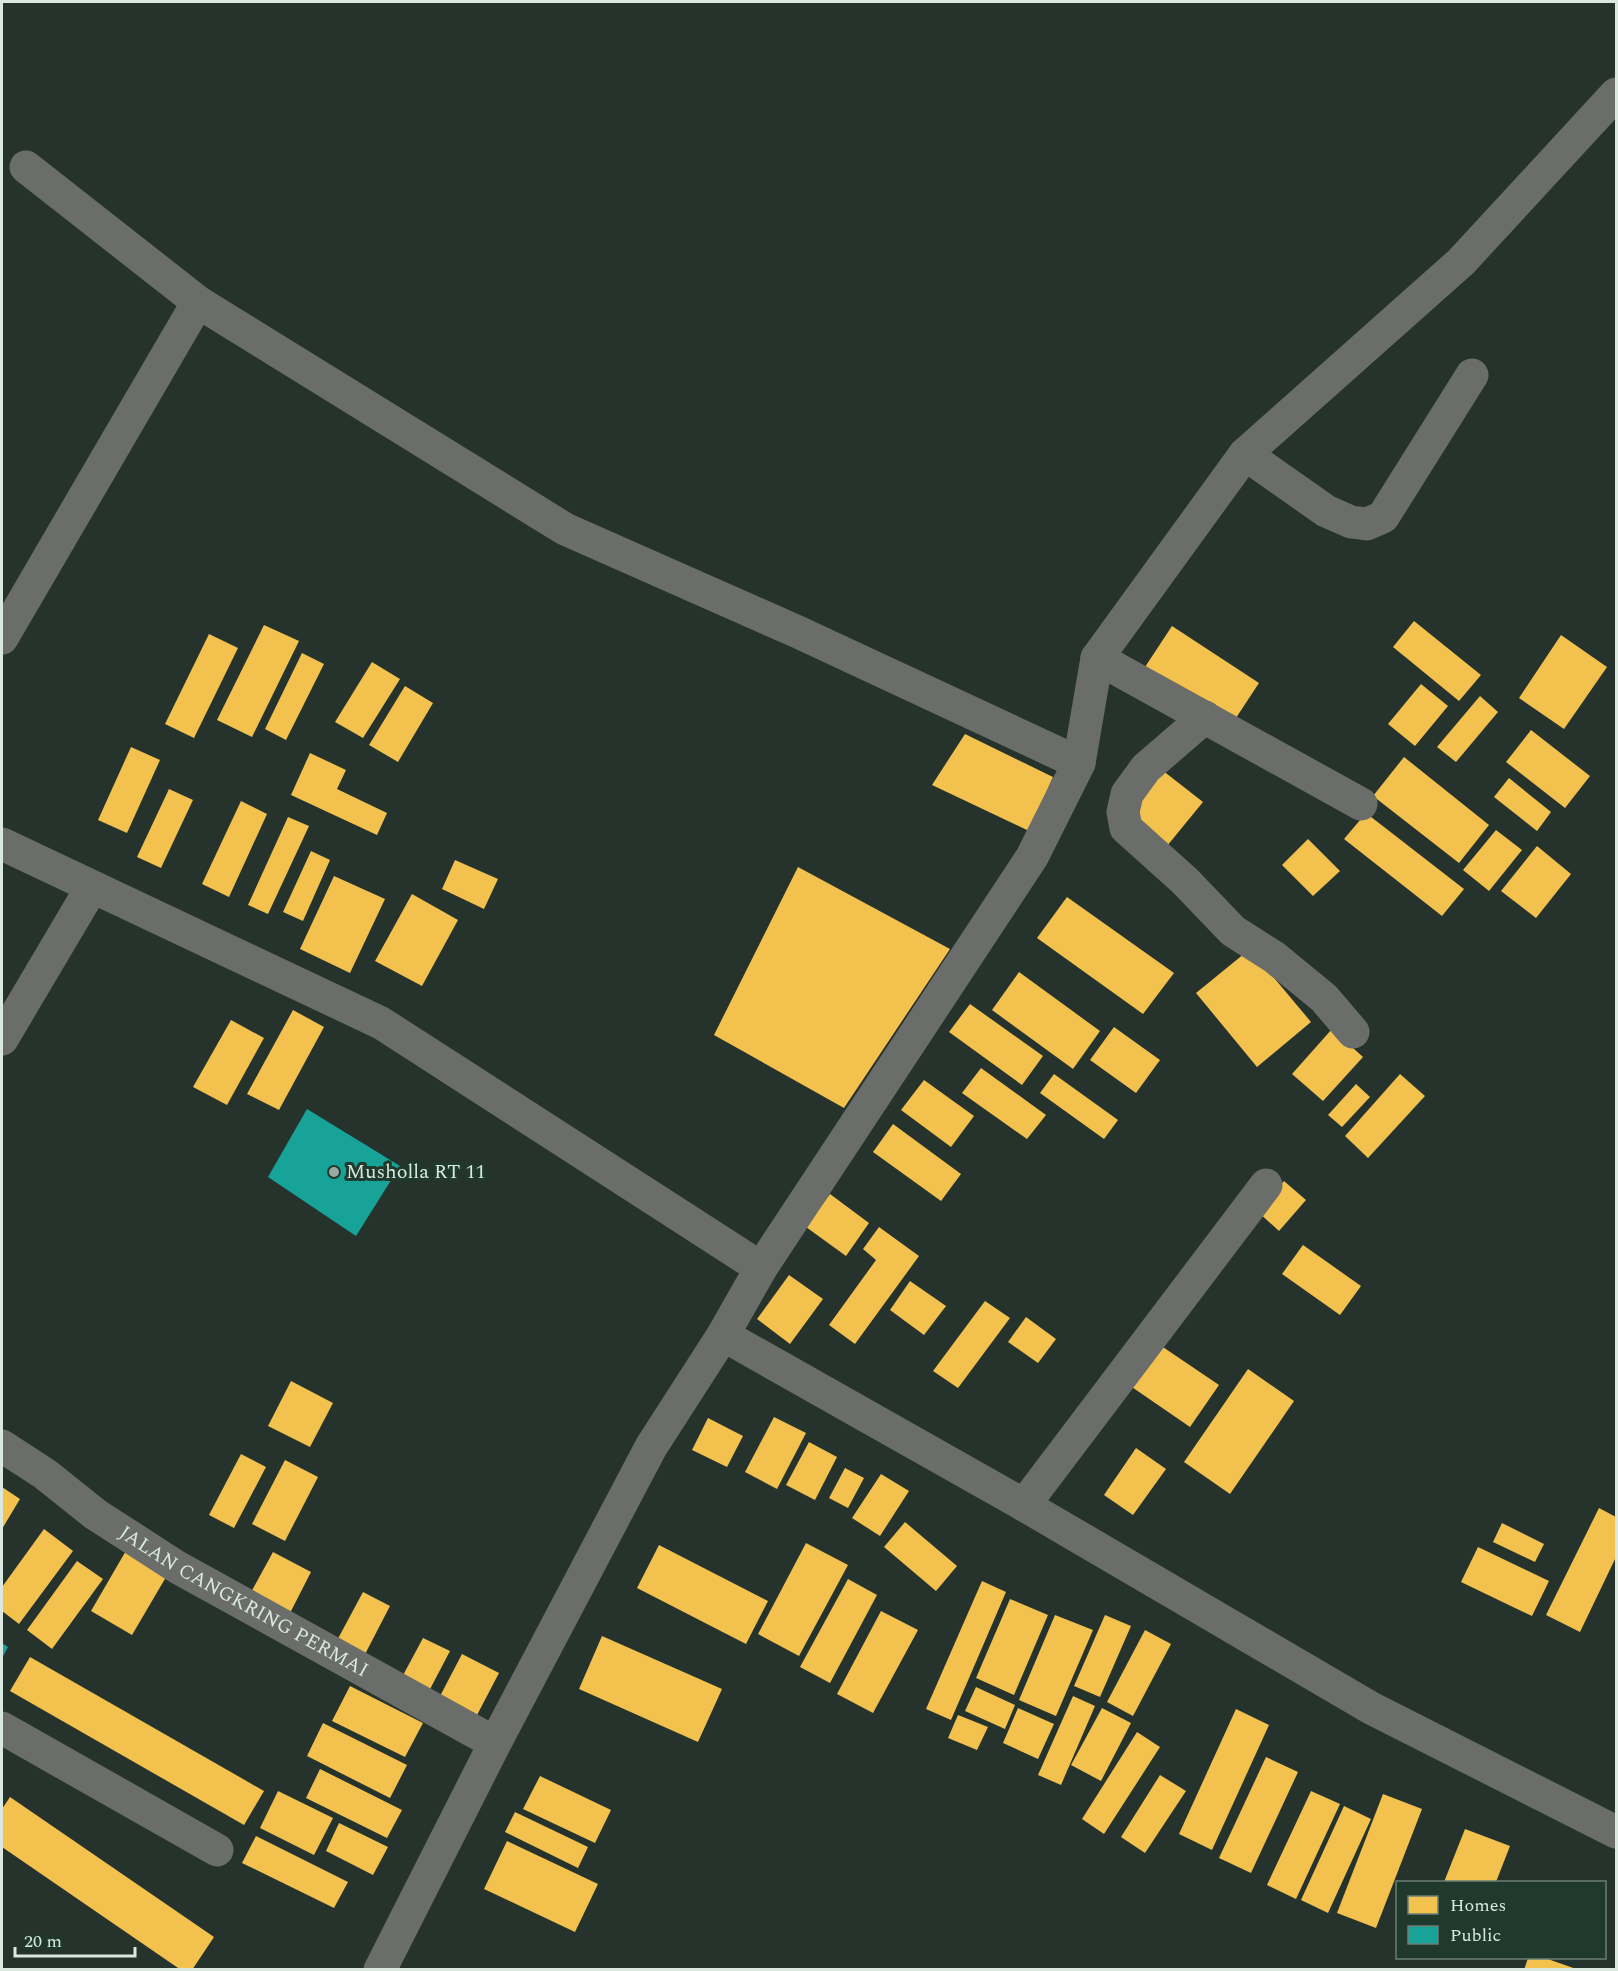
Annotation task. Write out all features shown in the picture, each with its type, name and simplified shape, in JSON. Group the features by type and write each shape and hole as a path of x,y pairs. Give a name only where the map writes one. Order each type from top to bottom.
{"street":[{"path":"380,1970 495,1743 651,1448 723,1335 761,1268 1032,857 1079,763 1097,658 1245,454 1461,262 1617,94"},
{"path":"26,168 198,302 565,529 798,632 1079,763"},
{"path":"2,638 198,302"},
{"path":"1245,454 1326,511 1352,522 1367,524 1383,518 1472,375"},
{"path":"1097,658 1361,804"},
{"path":"1205,717 1146,768 1127,794 1123,813 1126,828 1185,880 1233,931 1274,957 1324,998 1353,1032"},
{"path":"2,844 381,1023 761,1268"},
{"path":"2,1039 92,887"},
{"path":"1024,1505 1266,1185"},
{"path":"723,1335 1024,1505 1371,1708 1617,1833"},
{"name":"JALAN CANGKRING PERMAI","path":"2,1446 45,1474 95,1514 177,1567 495,1743"},
{"path":"2,1728 217,1850"}],"building: Homes":[{"path":"1414,621 1481,675 1459,701 1393,647"},
{"path":"264,625 299,641 252,737 217,720"},
{"path":"1172,626 1259,683 1232,724 1145,667"},
{"path":"209,634 238,648 194,738 165,724"},
{"path":"1561,635 1607,667 1564,729 1519,698"},
{"path":"302,653 324,664 286,740 265,729"},
{"path":"372,662 400,679 363,738 335,722"},
{"path":"1421,684 1448,706 1415,746 1388,724"},
{"path":"405,686 433,703 398,762 369,745"},
{"path":"1480,696 1498,712 1456,762 1437,747"},
{"path":"1531,730 1590,776 1565,808 1506,762"},
{"path":"965,734 1053,777 1029,831 932,785"},
{"path":"131,747 160,760 127,833 98,820"},
{"path":"310,753 346,770 337,789 387,813 377,835 291,795"},
{"path":"1404,757 1489,825 1459,863 1373,796"},
{"path":"1162,770 1203,802 1167,846 1127,813"},
{"path":"1509,778 1551,812 1537,831 1494,797"},
{"path":"169,789 193,800 161,868 137,857"},
{"path":"241,801 267,814 229,897 202,884"},
{"path":"1366,813 1464,889 1442,916 1344,839"},
{"path":"288,817 309,826 268,914 248,905"},
{"path":"1496,830 1522,850 1489,891 1463,870"},
{"path":"1308,839 1340,871 1313,896 1282,865"},
{"path":"1537,846 1571,874 1536,918 1501,891"},
{"path":"311,851 330,860 303,921 283,912"},
{"path":"455,860 498,879 484,909 442,889"},
{"path":"798,867 950,949 844,1108 714,1035"},
{"path":"334,876 385,899 350,973 300,949"},
{"path":"412,894 458,920 422,986 375,961"},
{"path":"1067,897 1174,973 1143,1014 1037,938"},
{"path":"1250,949 1311,1022 1257,1067 1196,993"},
{"path":"1019,972 1100,1031 1073,1069 992,1010"},
{"path":"970,1004 1043,1056 1022,1085 949,1032"},
{"path":"293,1010 324,1027 279,1110 247,1094"},
{"path":"231,1020 264,1038 227,1105 193,1087"},
{"path":"1114,1027 1160,1060 1136,1093 1090,1060"},
{"path":"1332,1029 1363,1057 1323,1101 1292,1074"},
{"path":"981,1068 1046,1115 1027,1139 962,1093"},
{"path":"1054,1074 1118,1120 1104,1139 1040,1093"},
{"path":"1400,1074 1425,1096 1368,1158 1345,1136"},
{"path":"924,1080 974,1116 951,1147 901,1110"},
{"path":"1356,1084 1370,1097 1342,1127 1328,1115"},
{"path":"893,1124 961,1174 941,1201 873,1152"},
{"path":"1284,1181 1306,1200 1279,1231 1257,1211"},
{"path":"830,1194 869,1223 846,1256 806,1227"},
{"path":"879,1227 919,1256 855,1344 829,1325 876,1260 863,1249"},
{"path":"1303,1245 1361,1286 1340,1315 1282,1274"},
{"path":"789,1275 823,1299 790,1344 757,1319"},
{"path":"910,1281 946,1306 924,1335 890,1310"},
{"path":"985,1301 1010,1318 958,1388 933,1371"},
{"path":"1026,1317 1056,1339 1038,1363 1008,1342"},
{"path":"1154,1341 1219,1385 1190,1427 1126,1383"},
{"path":"1248,1369 1294,1401 1230,1494 1184,1462"},
{"path":"291,1381 333,1403 310,1447 268,1426"},
{"path":"774,1417 806,1433 777,1489 745,1472"},
{"path":"708,1418 743,1436 727,1467 692,1450"},
{"path":"809,1442 837,1457 815,1500 786,1485"},
{"path":"1136,1448 1166,1469 1133,1515 1104,1495"},
{"path":"241,1454 266,1467 234,1528 209,1515"},
{"path":"285,1460 318,1477 285,1541 252,1524"},
{"path":"845,1468 864,1478 848,1508 829,1498"},
{"path":"881,1474 909,1491 880,1536 852,1518"},
{"path":"2,1487 20,1499 2,1529"},
{"path":"1599,1508 1616,1517 1616,1557 1580,1632 1546,1615"},
{"path":"905,1522 957,1566 936,1591 884,1547"},
{"path":"1502,1523 1544,1544 1535,1562 1493,1542"},
{"path":"44,1529 73,1551 19,1624 2,1611 2,1587"},
{"path":"806,1543 848,1565 799,1656 758,1634"},
{"path":"659,1545 768,1601 746,1644 637,1588"},
{"path":"1478,1547 1549,1581 1532,1616 1461,1582"},
{"path":"127,1549 169,1572 132,1635 91,1611"},
{"path":"273,1552 311,1572 289,1615 250,1594"},
{"path":"77,1561 103,1579 52,1649 27,1630"},
{"path":"848,1579 877,1595 830,1683 800,1667"},
{"path":"982,1581 1006,1592 951,1720 926,1709"},
{"path":"363,1592 390,1606 362,1660 334,1646"},
{"path":"1010,1599 1048,1615 1014,1695 976,1678"},
{"path":"881,1611 918,1630 873,1713 837,1694"},
{"path":"1055,1615 1093,1630 1056,1716 1019,1700"},
{"path":"1105,1615 1131,1626 1100,1697 1074,1686"},
{"path":"1145,1630 1171,1644 1133,1716 1107,1702"},
{"path":"602,1636 722,1689 698,1742 579,1689"},
{"path":"423,1638 450,1651 428,1693 401,1679"},
{"path":"462,1654 499,1673 476,1717 439,1698"},
{"path":"30,1657 264,1791 244,1825 10,1691"},
{"path":"350,1686 423,1723 405,1757 332,1721"},
{"path":"976,1687 1015,1705 1005,1729 965,1711"},
{"path":"1073,1696 1095,1706 1061,1785 1038,1775"},
{"path":"1018,1708 1054,1724 1038,1759 1003,1743"},
{"path":"1102,1708 1131,1723 1101,1781 1071,1765"},
{"path":"1236,1709 1269,1725 1212,1850 1179,1834"},
{"path":"958,1715 988,1727 977,1750 948,1738"},
{"path":"323,1723 407,1765 390,1798 307,1756"},
{"path":"1137,1732 1160,1747 1104,1834 1082,1819"},
{"path":"1266,1757 1298,1772 1251,1873 1219,1858"},
{"path":"320,1769 402,1810 387,1838 306,1798"},
{"path":"1160,1775 1186,1791 1145,1853 1121,1837"},
{"path":"540,1776 611,1810 595,1843 523,1809"},
{"path":"278,1791 333,1818 314,1855 260,1828"},
{"path":"1311,1791 1340,1804 1296,1899 1267,1885"},
{"path":"1383,1794 1422,1809 1376,1928 1337,1913"},
{"path":"10,1797 214,1937 192,1970 181,1970 2,1847 2,1809"},
{"path":"1344,1806 1371,1819 1328,1913 1301,1900"},
{"path":"515,1812 588,1847 578,1868 505,1832"},
{"path":"339,1823 388,1847 373,1875 326,1851"},
{"path":"1465,1829 1510,1846 1496,1881 1444,1881"},
{"path":"256,1836 348,1882 334,1908 242,1863"},
{"path":"507,1841 598,1884 575,1932 484,1889"},
{"path":"1528,1959 1548,1959 1579,1970 1524,1970"}],"building: Public":[{"name":"Musholla RT 11","path":"307,1109 400,1166 356,1236 268,1177"},
{"path":"2,1643 8,1647 2,1658"}],"place":[{"name":"Musholla RT 11","path":"334,1172"}]}
